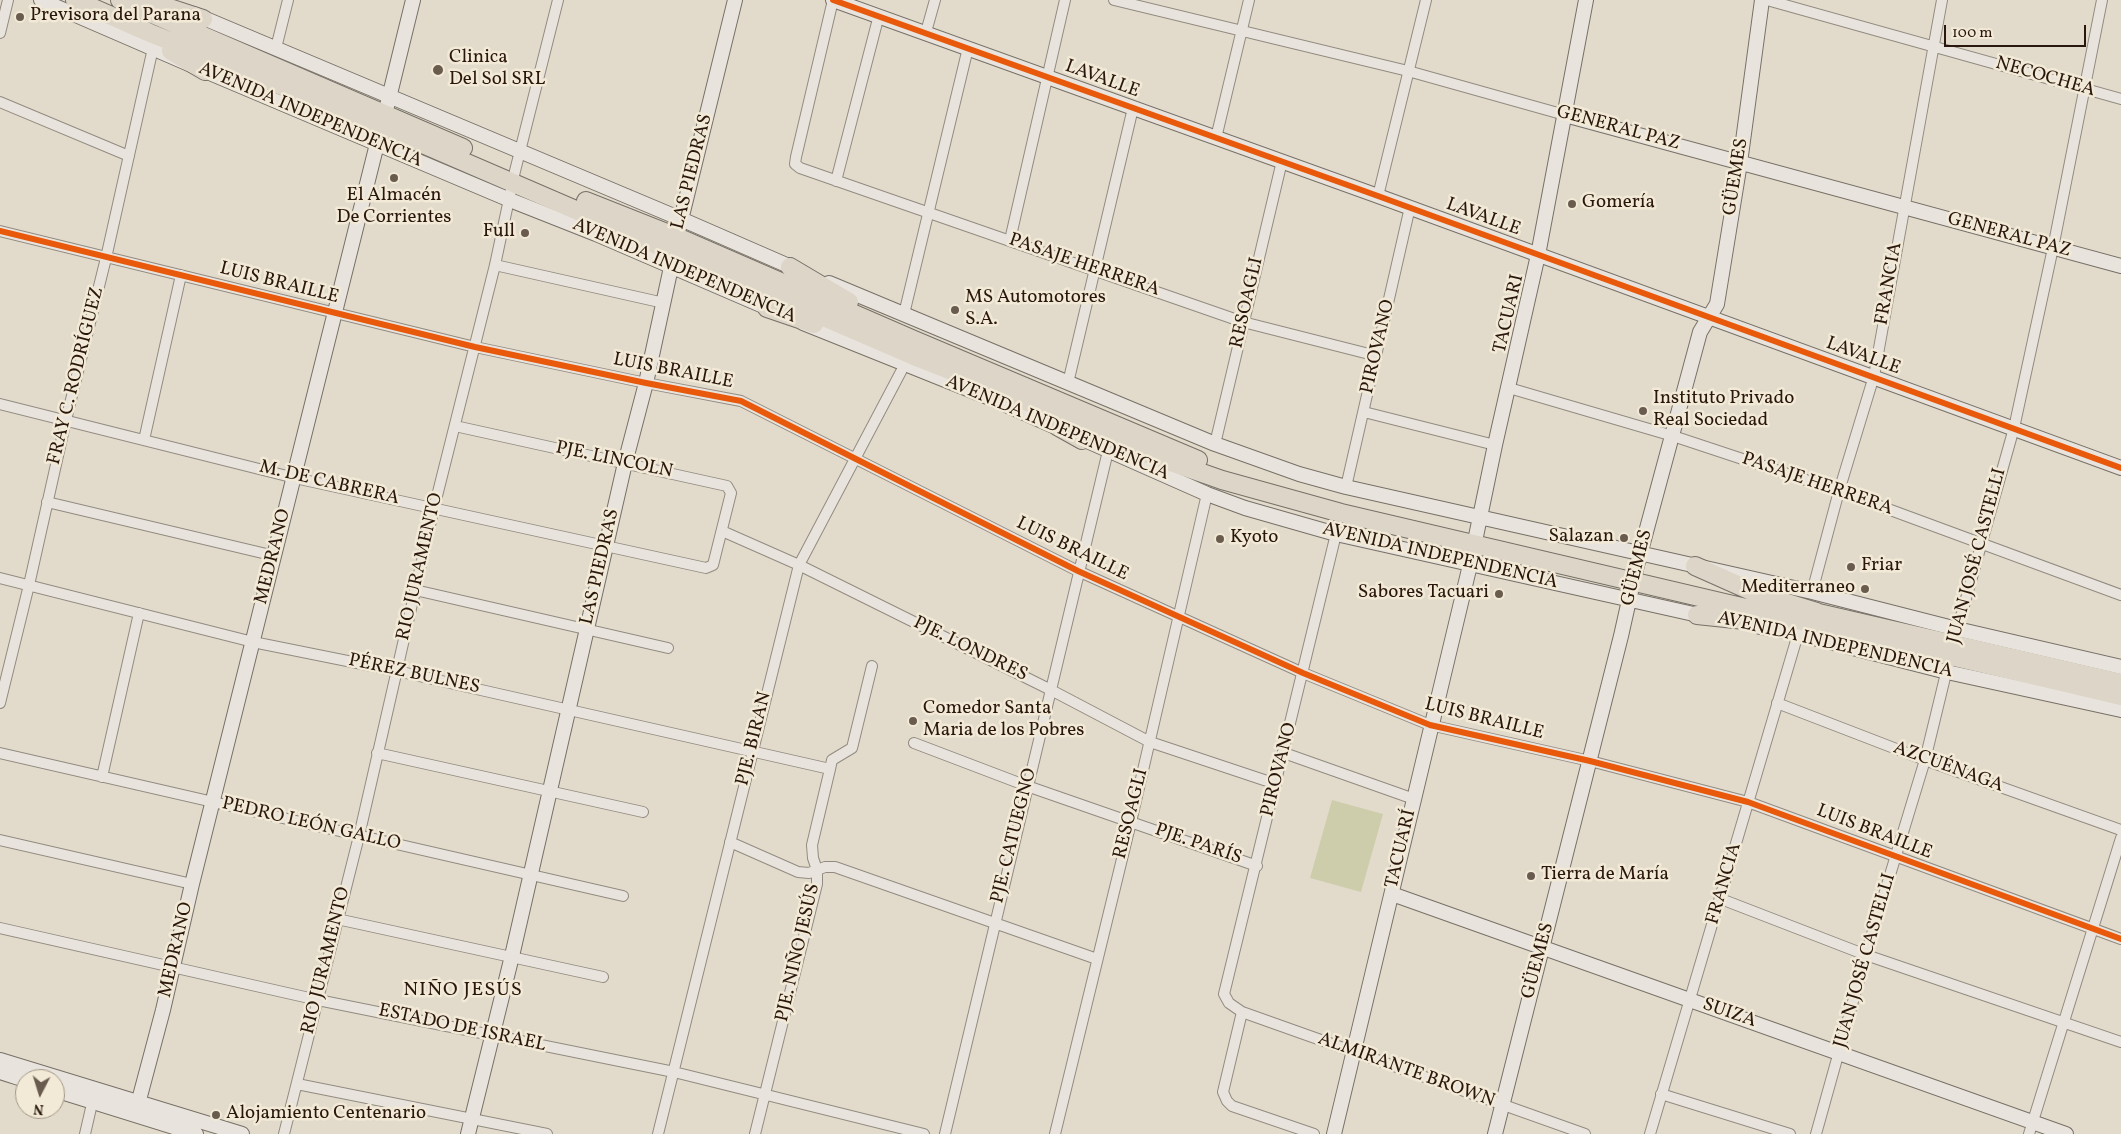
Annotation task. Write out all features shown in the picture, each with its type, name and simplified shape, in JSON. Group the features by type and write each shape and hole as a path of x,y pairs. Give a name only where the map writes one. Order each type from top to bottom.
{"highway":[{"name":"AVENIDA INDEPENDENCIA","path":"75,0 98,10 385,112"},
{"name":"AVENIDA INDEPENDENCIA","path":"120,0 385,112 512,185 993,387 1145,453 1222,480 1340,513 1637,568 1817,612 2121,696"},
{"path":"144,0 203,19"},
{"path":"98,10 204,71"},
{"path":"790,267 911,354"},
{"path":"767,308 911,354"},
{"name":"AVENIDA INDEPENDENCIA","path":"911,354 1250,478 1475,539"},
{"path":"993,387 1014,402 1082,440"},
{"path":"1695,566 1758,594 1817,612"},
{"name":"AVENIDA INDEPENDENCIA","path":"1637,568 1842,632 1952,650 2121,683"},
{"path":"1697,615 1842,632"}],"street":[{"path":"0,33 8,0"},
{"name":"AVENIDA INDEPENDENCIA","path":"41,0 377,144 512,185 596,234 674,252 767,308"},
{"name":"AVENIDA INDEPENDENCIA","path":"170,0 203,19 276,48 385,112 520,151 790,267 1215,444 1299,474 1346,487 1480,516 1637,568 1695,566 1812,592 1952,650 2121,710"},
{"path":"276,48 288,0"},
{"name":"MEDRANO","path":"137,1108 163,1010 192,884 413,0"},
{"name":"RIO JURAMENTO","path":"284,1134 338,919 434,508 495,266 520,151 558,0"},
{"name":"LAS PIEDRAS","path":"468,1134 512,956 625,463 646,383 681,219 735,0"},
{"name":"LAVALLE","path":"833,0 1410,207 2014,428 2120,464"},
{"name":"PASAJE HERRERA","path":"833,0 796,164 800,168 1096,269 1243,322 1377,356"},
{"path":"926,32 935,0"},
{"path":"1010,240 1065,0"},
{"name":"GENERAL PAZ","path":"1114,0 1408,71 2121,266"},
{"path":"1216,138 1249,0"},
{"path":"1378,196 1426,0"},
{"name":"TACUARI","path":"1470,565 1538,255 1586,0"},
{"name":"GÜEMES","path":"1495,1134 1590,762 1637,568 1700,332 1717,304 1740,163 1762,0"},
{"name":"NECOCHEA","path":"1767,0 2121,99"},
{"name":"FRANCIA","path":"1812,592 1874,376 1942,0"},
{"name":"JUAN JOSÉ CASTELLI","path":"1816,1134 1866,955 1924,760 1980,544 2014,428 2053,248 2102,0"},
{"path":"836,181 879,15"},
{"name":"FRAY C. RODRÍGUEZ","path":"0,703 106,258 152,48"},
{"path":"904,314 968,48"},
{"path":"0,102 129,156"},
{"path":"1068,383 1133,108"},
{"name":"RESOAGLI","path":"1215,444 1282,162"},
{"name":"PIROVANO","path":"1346,487 1410,207"},
{"name":"LUIS BRAILLE","path":"0,231 475,346 646,383 741,401 1078,571 1303,673 1430,725 1590,762 1748,802 2092,930 2121,939"},
{"path":"495,266 664,303"},
{"path":"144,440 181,275"},
{"name":"AVENIDA INDEPENDENCIA","path":"911,354 990,398 1207,494 1287,521 1336,534 1697,615 1798,634 2121,667"},
{"name":"PJE. BIRAN","path":"658,1134 799,565 911,354"},
{"name":"PASAJE HERRERA","path":"1509,388 1673,436 1840,491 2121,595"},
{"name":"M. DE CABRERA","path":"0,404 294,478 706,568 713,565 722,531"},
{"path":"1364,412 1495,445"},
{"name":"PJE. LINCOLN","path":"455,426 726,486 731,493 722,531"},
{"name":"PJE. CATUEGNO","path":"945,1134 1108,451"},
{"name":"RESOAGLI","path":"1055,1134 1150,742 1177,617 1207,494"},
{"path":"47,502 275,556"},
{"name":"PJE. LONDRES","path":"722,531 799,565 1150,742 1276,784"},
{"name":"PIROVANO","path":"1229,1004 1224,994 1257,866 1336,534"},
{"name":"TACUARÍ","path":"1334,1134 1392,894 1430,725 1470,565"},
{"name":"PÉREZ BULNES","path":"0,578 253,642 397,671 830,769"},
{"path":"415,590 668,648"},
{"path":"102,777 138,613"},
{"name":"FRANCIA","path":"1650,1134 1798,634"},
{"name":"PJE. NIÑO JESÚS","path":"755,1134 817,884 818,870 813,858 812,845 832,760 852,748 872,666"},
{"name":"AZCUÉNAGA","path":"1777,703 1924,760 2121,830"},
{"name":"PJE. PARÍS","path":"914,743 1027,786 1257,866"},
{"name":"PEDRO LEÓN GALLO","path":"0,753 623,896"},
{"path":"377,753 643,812"},
{"path":"1284,753 1414,799"},
{"path":"2031,1128 2121,838"},
{"path":"0,840 192,884"},
{"path":"730,842 798,872 835,867 1097,959"},
{"name":"SUIZA","path":"1392,894 1840,1052 2031,1128 2066,1134"},
{"path":"1720,899 1866,955 2121,1042"},
{"path":"338,919 603,977"},
{"name":"ESTADO DE ISRAEL","path":"0,928 318,1000 674,1072 924,1134"},
{"name":"ALMIRANTE BROWN","path":"1229,1004 1242,1012 1585,1134"},
{"path":"1242,1012 1223,1092 1227,1101 1232,1106 1314,1134"},
{"path":"0,1060 94,1096 242,1134"},
{"path":"0,1072 15,1077"},
{"path":"297,1084 547,1134"},
{"path":"65,1092 94,1096"},
{"path":"1661,1094 1790,1134"},
{"path":"85,1134 94,1096"},
{"path":"137,1108 196,1134"}],"green space":[{"path":"1332,800 1383,814 1361,892 1310,878"}],"cycle path":[{"path":"833,0 1378,196 2121,468"},
{"path":"0,231 475,347 741,401 1078,571 1303,673 1430,725 1590,761 1748,802 2121,939"}],"place":[{"name":"Previsora del Parana","path":"20,17"},
{"name":"Clinica Del Sol SRL","path":"438,70"},
{"name":"El Almacén De Corrientes","path":"394,178"},
{"name":"Gomería","path":"1572,204"},
{"name":"Full","path":"525,233"},
{"name":"MS Automotores S.A.","path":"955,310"},
{"name":"Instituto Privado Real Sociedad","path":"1643,411"},
{"name":"Salazan","path":"1624,538"},
{"name":"Kyoto","path":"1220,539"},
{"name":"Friar","path":"1851,567"},
{"name":"Mediterraneo","path":"1865,589"},
{"name":"Sabores Tacuari","path":"1499,594"},
{"name":"Comedor Santa Maria de los Pobres","path":"913,721"},
{"name":"Tierra de María","path":"1531,876"},
{"name":"Alojamiento Centenario","path":"216,1115"}],"district":[{"name":"NIÑO JESÚS","path":"463,991"}]}
